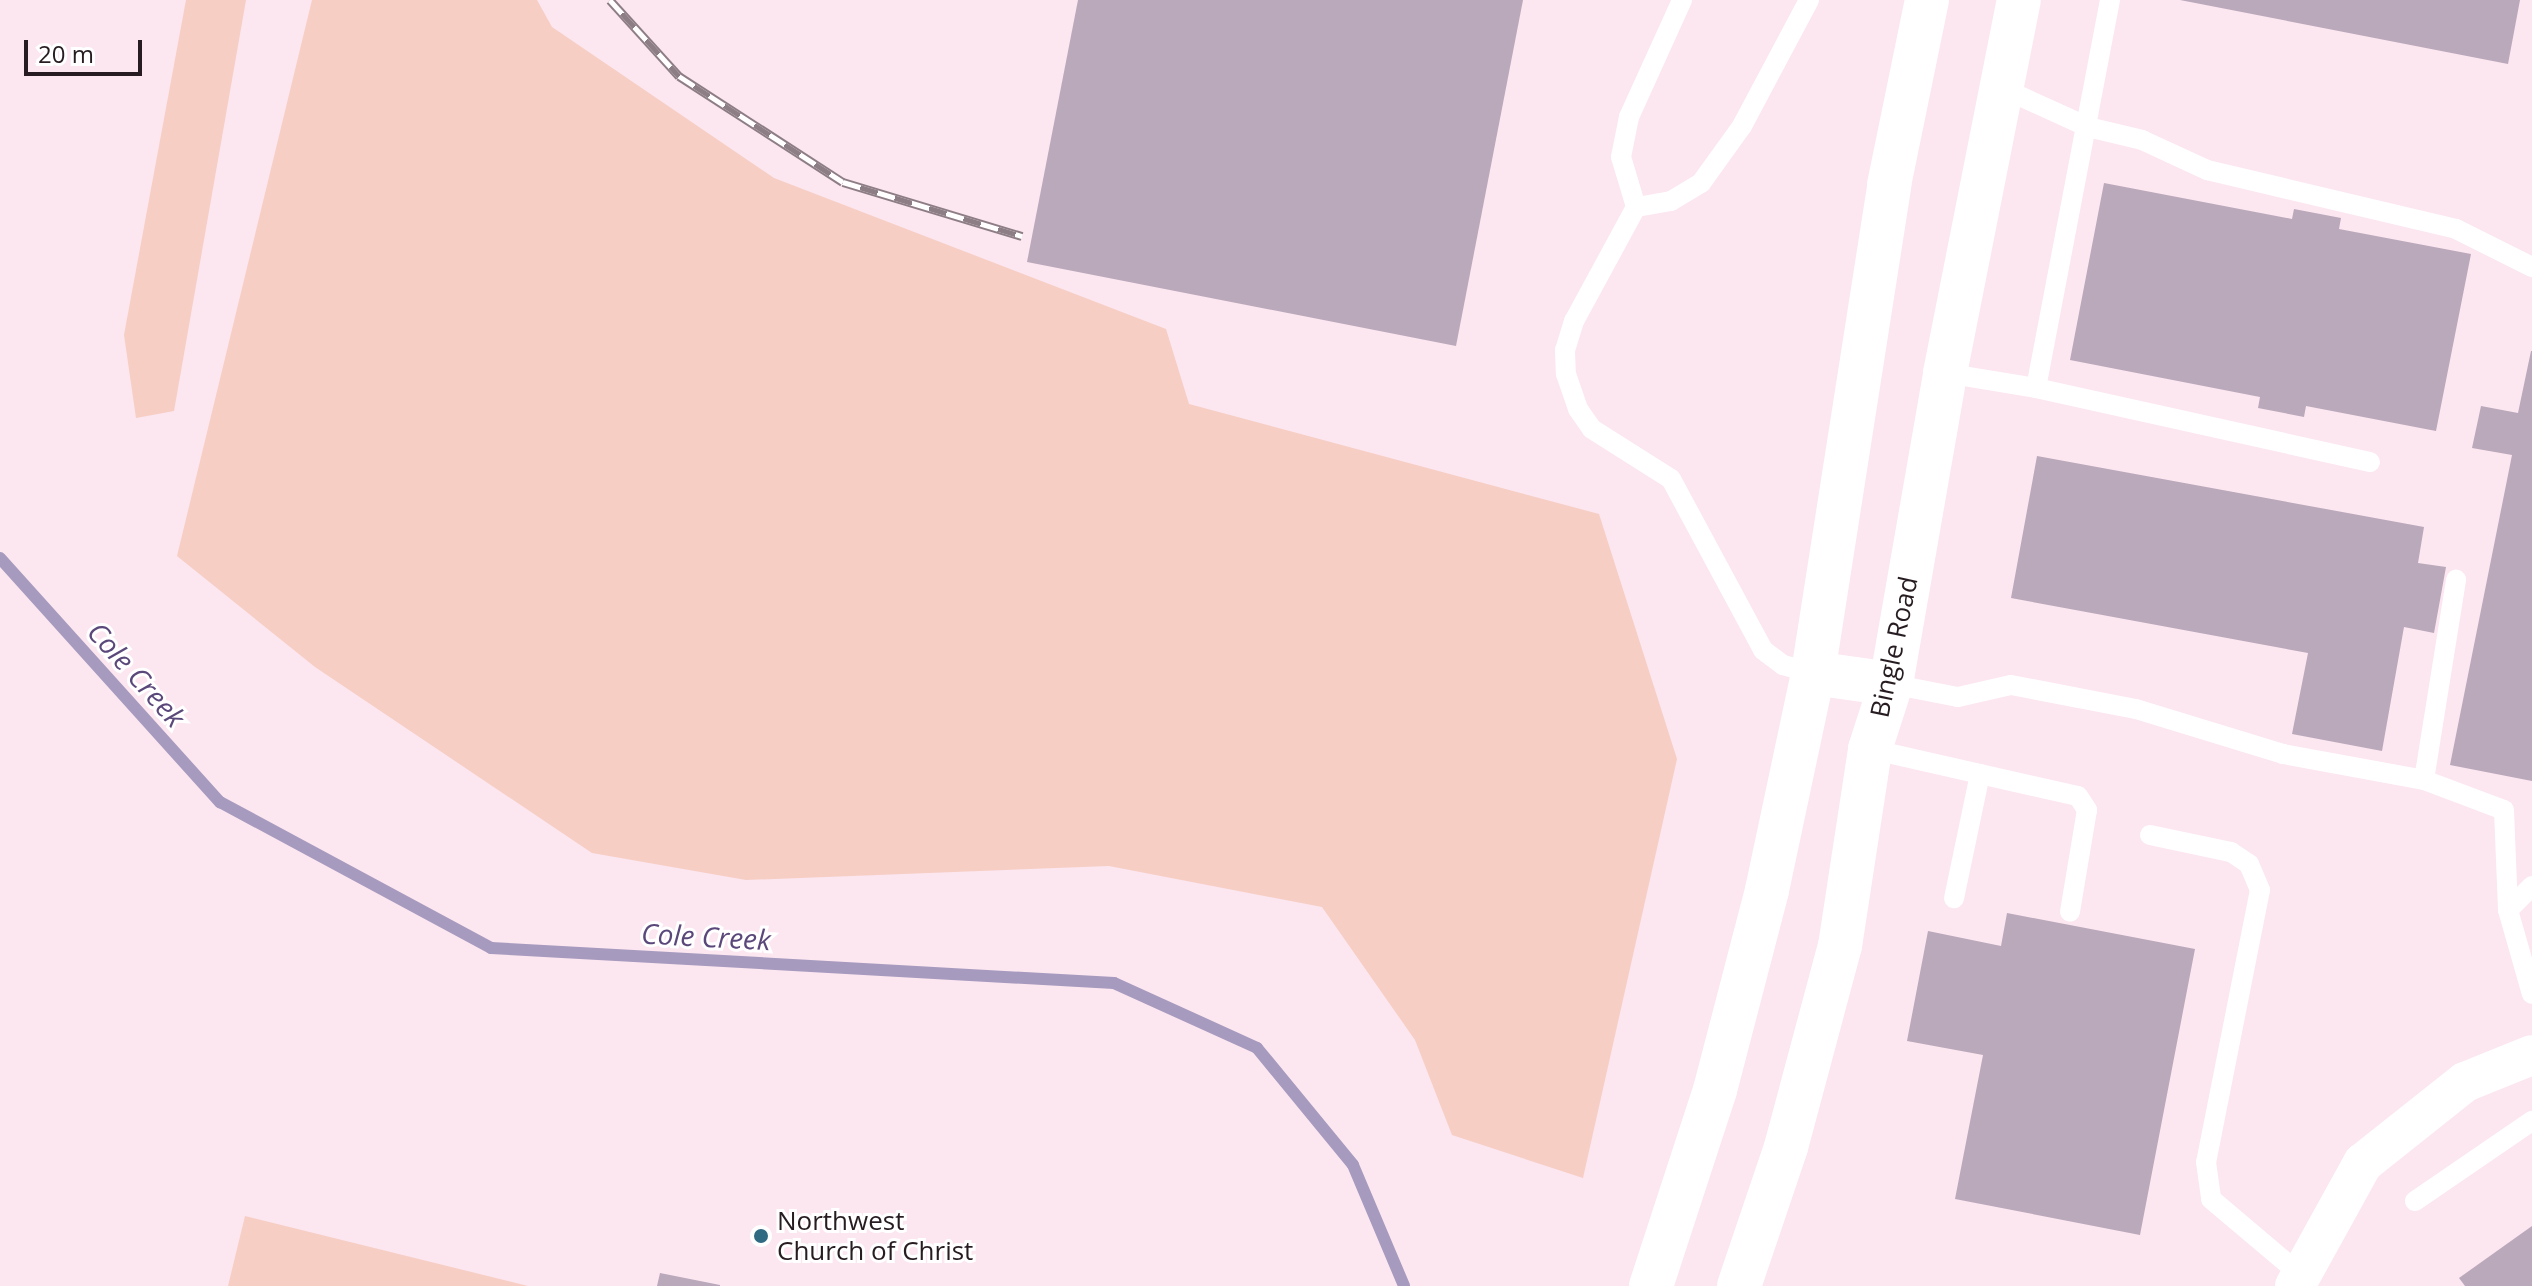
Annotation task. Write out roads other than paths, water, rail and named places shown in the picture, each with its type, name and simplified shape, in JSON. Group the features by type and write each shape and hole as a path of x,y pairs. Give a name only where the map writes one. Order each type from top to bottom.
{"main road":[{"path":"1651,1286 1742,990 1813,673 1889,185 1927,0"},
{"name":"Bingle Road","path":"1739,1286 1786,1147 1840,946 1870,749 1891,684 1945,373 2019,0"},
{"path":"1813,673 1891,684"}],"street":[{"path":"2298,1281 2363,1163 2465,1082 2532,1055"}],"lane":[{"path":"1682,0 1629,117 1621,157 1636,207 1574,321 1565,350 1566,374 1578,409 1606,441 1671,479 1763,650 1783,665 1813,673"},
{"path":"1636,207 1671,201 1701,183 1742,126 1809,0"},
{"path":"2036,388 2110,0"},
{"path":"2002,88 2088,127 2142,140 2207,170 2456,229 2532,267"},
{"path":"1945,373 2036,388 2370,462"},
{"path":"2424,780 2456,580"},
{"path":"1891,684 1958,697 2011,685 2136,709 2283,754 2424,780 2504,810 2508,910 2532,994"},
{"path":"1870,749 2078,796 2087,810 2070,912"},
{"path":"1954,898 1980,774"},
{"path":"2150,835 2231,852 2249,864 2260,890 2206,1162 2211,1199 2298,1281"},
{"path":"2508,910 2532,886"},
{"path":"2415,1201 2532,1121"}],"waterway":[{"name":"Cole Creek","path":"0,558 220,802 491,948 1114,983 1257,1048 1353,1165 1404,1286"}],"railway":[{"path":"610,0 679,76 843,182 1022,236"}],"place":[{"name":"Northwest Church of Christ","path":"761,1236"}]}
